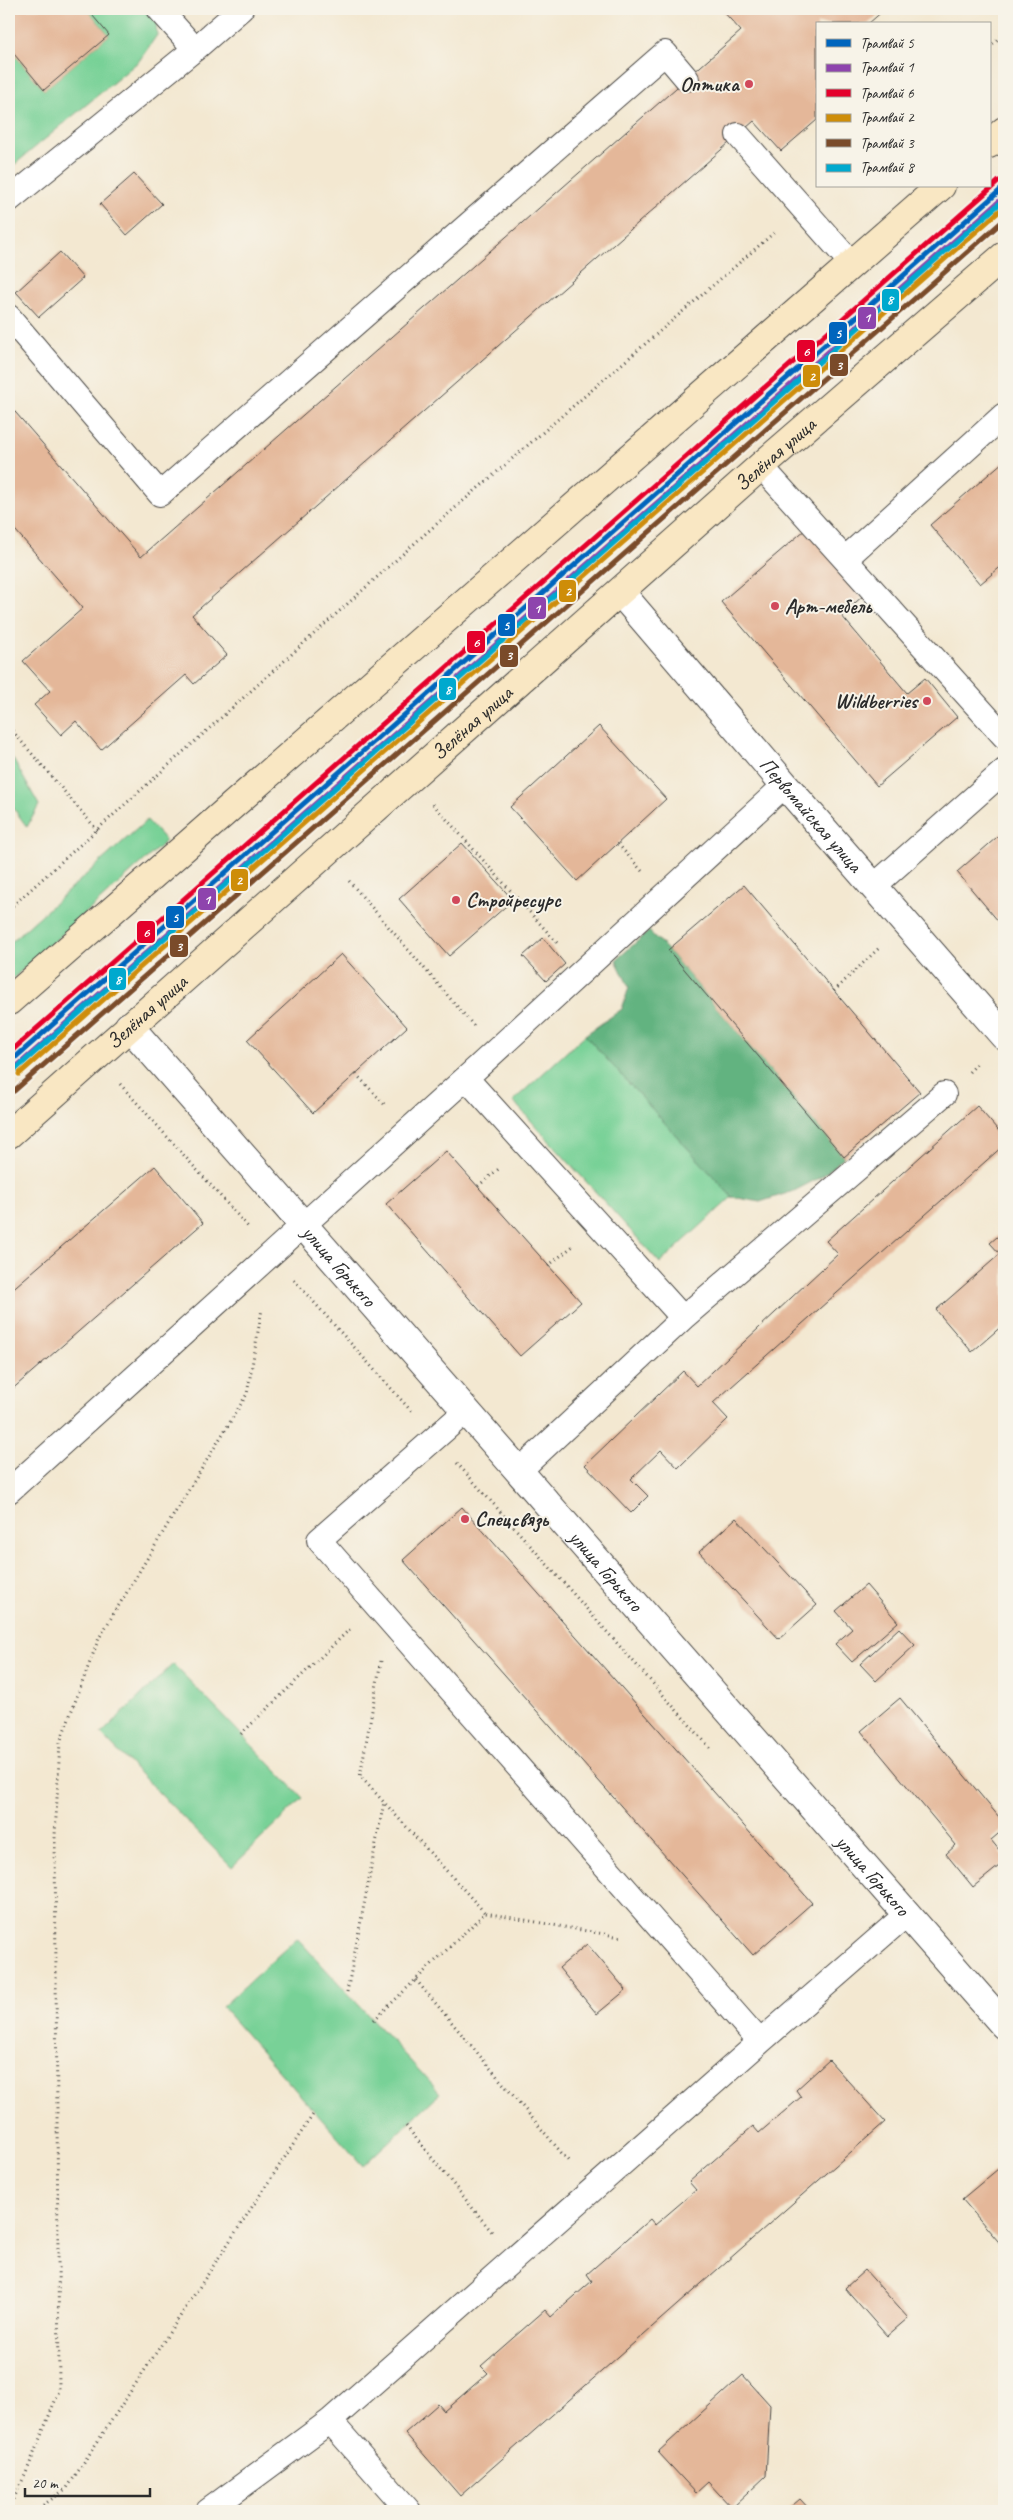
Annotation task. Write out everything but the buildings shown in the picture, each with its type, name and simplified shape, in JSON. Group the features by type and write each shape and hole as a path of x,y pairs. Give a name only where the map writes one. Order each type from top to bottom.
{"street":[{"path":"990,143 1004,131"},
{"path":"9,1001 939,188"},
{"name":"Зелёная улица","path":"9,1134 761,466 1004,256"},
{"name":"Первомайская улица","path":"621,592 784,785 1004,1036"},
{"name":"улица Горького","path":"129,1026 908,1913 1004,2025"}],"lane":[{"path":"159,9 195,49"},
{"path":"9,200 195,49 241,9"},
{"path":"9,317 160,494 665,53 687,79"},
{"path":"738,135 852,264"},
{"path":"845,559 1004,415"},
{"path":"761,466 1004,736"},
{"path":"873,887 1004,771"},
{"path":"9,1491 496,1051 784,785"},
{"path":"466,1078 683,1318"},
{"path":"519,1471 683,1318 944,1094"},
{"path":"466,1411 319,1540 760,2042"},
{"path":"208,2511 330,2421 908,1913"},
{"path":"330,2421 409,2511"}],"path":[{"path":"990,46 1004,34"},
{"path":"9,910 425,534 802,208"},
{"path":"9,727 98,831"},
{"path":"432,803 583,971"},
{"path":"346,878 496,1051"},
{"path":"834,991 905,922"},
{"path":"944,1094 984,1058"},
{"path":"356,1074 408,1131"},
{"path":"116,1079 714,1752"},
{"path":"9,2508 26,2473 59,2391 55,1836 60,1742 99,1638 247,1394 272,1254"},
{"path":"241,1734 382,1611"},
{"path":"382,1611 360,1776 485,1913 678,1948"},
{"path":"347,1992 384,1802"},
{"path":"374,2020 485,1913"},
{"path":"416,1980 593,2189"},
{"path":"35,2511 67,2488 314,2113"},
{"path":"406,2126 514,2259"}],"green space":[{"path":"87,9 146,9 156,22 157,35 139,61 9,169 9,48 44,90 109,35"},
{"path":"9,752 39,805 27,827 9,802"},
{"path":"147,820 166,841 9,982 9,944"},
{"path":"649,931 668,950 844,1157 823,1176 794,1191 760,1202 732,1197 585,1035 622,1009 629,987 616,960"},
{"path":"585,1035 732,1197 660,1263 513,1101"},
{"path":"173,1664 303,1798 232,1867 101,1734"},
{"path":"297,1938 440,2093 363,2166 222,2007"}],"tram line":[{"name":"6","path":"9,1053 999,181"},
{"name":"5","path":"9,1063 1004,187"},
{"name":"1","path":"14,1069 1004,197"},
{"name":"8","path":"9,1075 999,204"},
{"name":"2","path":"19,1074 1004,207"},
{"name":"3","path":"14,1091 1004,220"}],"place":[{"name":"Оптика","path":"749,84"},
{"name":"Арт-мебель","path":"775,606"},
{"name":"Wildberries","path":"927,701"},
{"name":"Стройресурс","path":"456,900"},
{"name":"Спецсвязь","path":"465,1519"}]}
